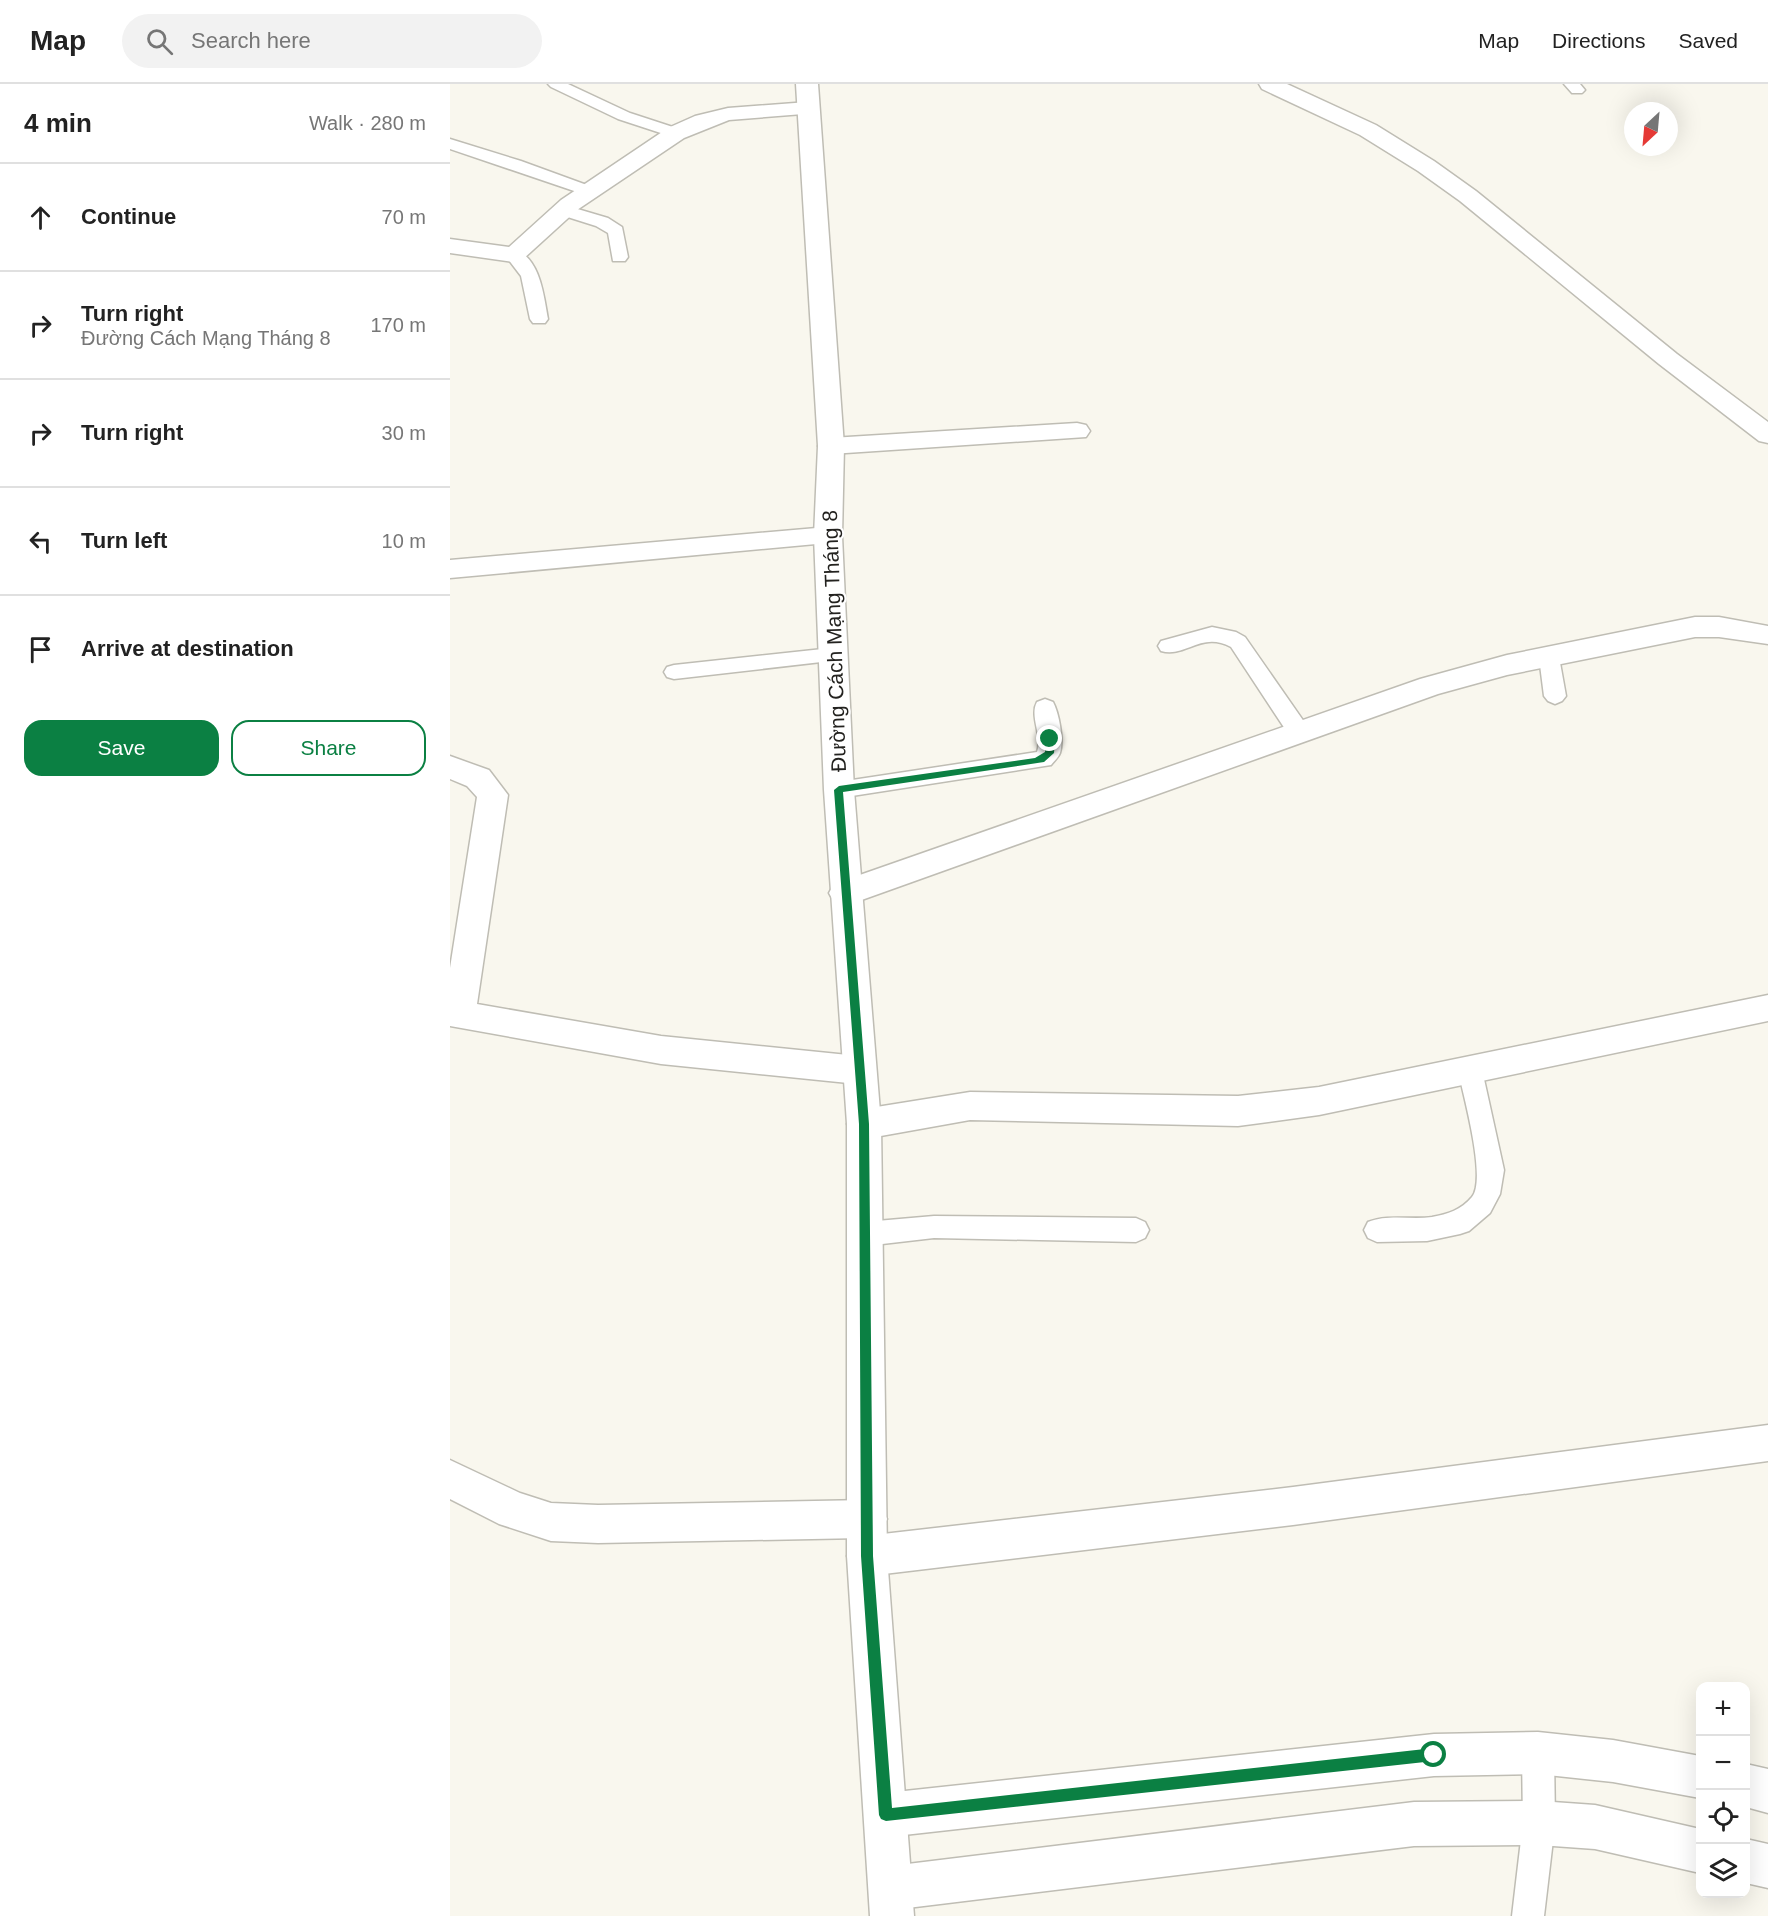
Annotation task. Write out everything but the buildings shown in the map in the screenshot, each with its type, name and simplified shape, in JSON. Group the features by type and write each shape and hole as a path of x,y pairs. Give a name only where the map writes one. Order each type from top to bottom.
{"street":[{"path":"1270,84 1368,130 1426,166 1468,196 1668,359 1768,435"},
{"path":"450,246 514,255 589,191 676,133 703,121 808,96"},
{"name":"Đường Cách Mạng Tháng 8","path":"808,96 831,446 828,536 839,790 858,1070 864,1124 867,1538 891,1902"},
{"path":"831,446 1077,431"},
{"path":"450,569 828,536"},
{"path":"845,893 1430,686 1549,657 1695,627 1719,627 1764,635"},
{"path":"450,766 478,778 493,795 455,1014 661,1050 858,1070"},
{"path":"864,1124 970,1106 1238,1111 1318,1101 1768,1008"},
{"path":"450,1479 513,1510 551,1522 867,1538 1305,1504 1768,1443"},
{"path":"886,1815 1434,1755 1538,1753 1613,1761 1696,1776"},
{"path":"1750,1787 1768,1791"},
{"path":"891,1902 1414,1824 1539,1823 1595,1827 1696,1850"},
{"path":"1750,1862 1768,1866"}],"lane":[{"path":"556,84 624,116 676,133"},
{"path":"450,144 515,164 589,191"},
{"path":"564,210 602,222 616,231 619,257"},
{"path":"514,255 525,265 531,277 539,319"},
{"path":"1168,646 1213,632 1226,634 1238,642 1299,732"},
{"path":"674,672 832,655"},
{"path":"1549,657 1555,696"},
{"path":"839,790 1044,759 1049,753 1050,739 1045,706"},
{"path":"1377,1230 1427,1229 1460,1223 1480,1205 1487,1194 1491,1170 1470,1070"},
{"path":"865,1234 934,1227 1136,1230"},
{"path":"1528,1916 1539,1823 1538,1753"}],"route":[{"path":"1050,739 1049,753 1044,759 839,790 858,1070 864,1124 867,1556 886,1815 1434,1755"}]}
